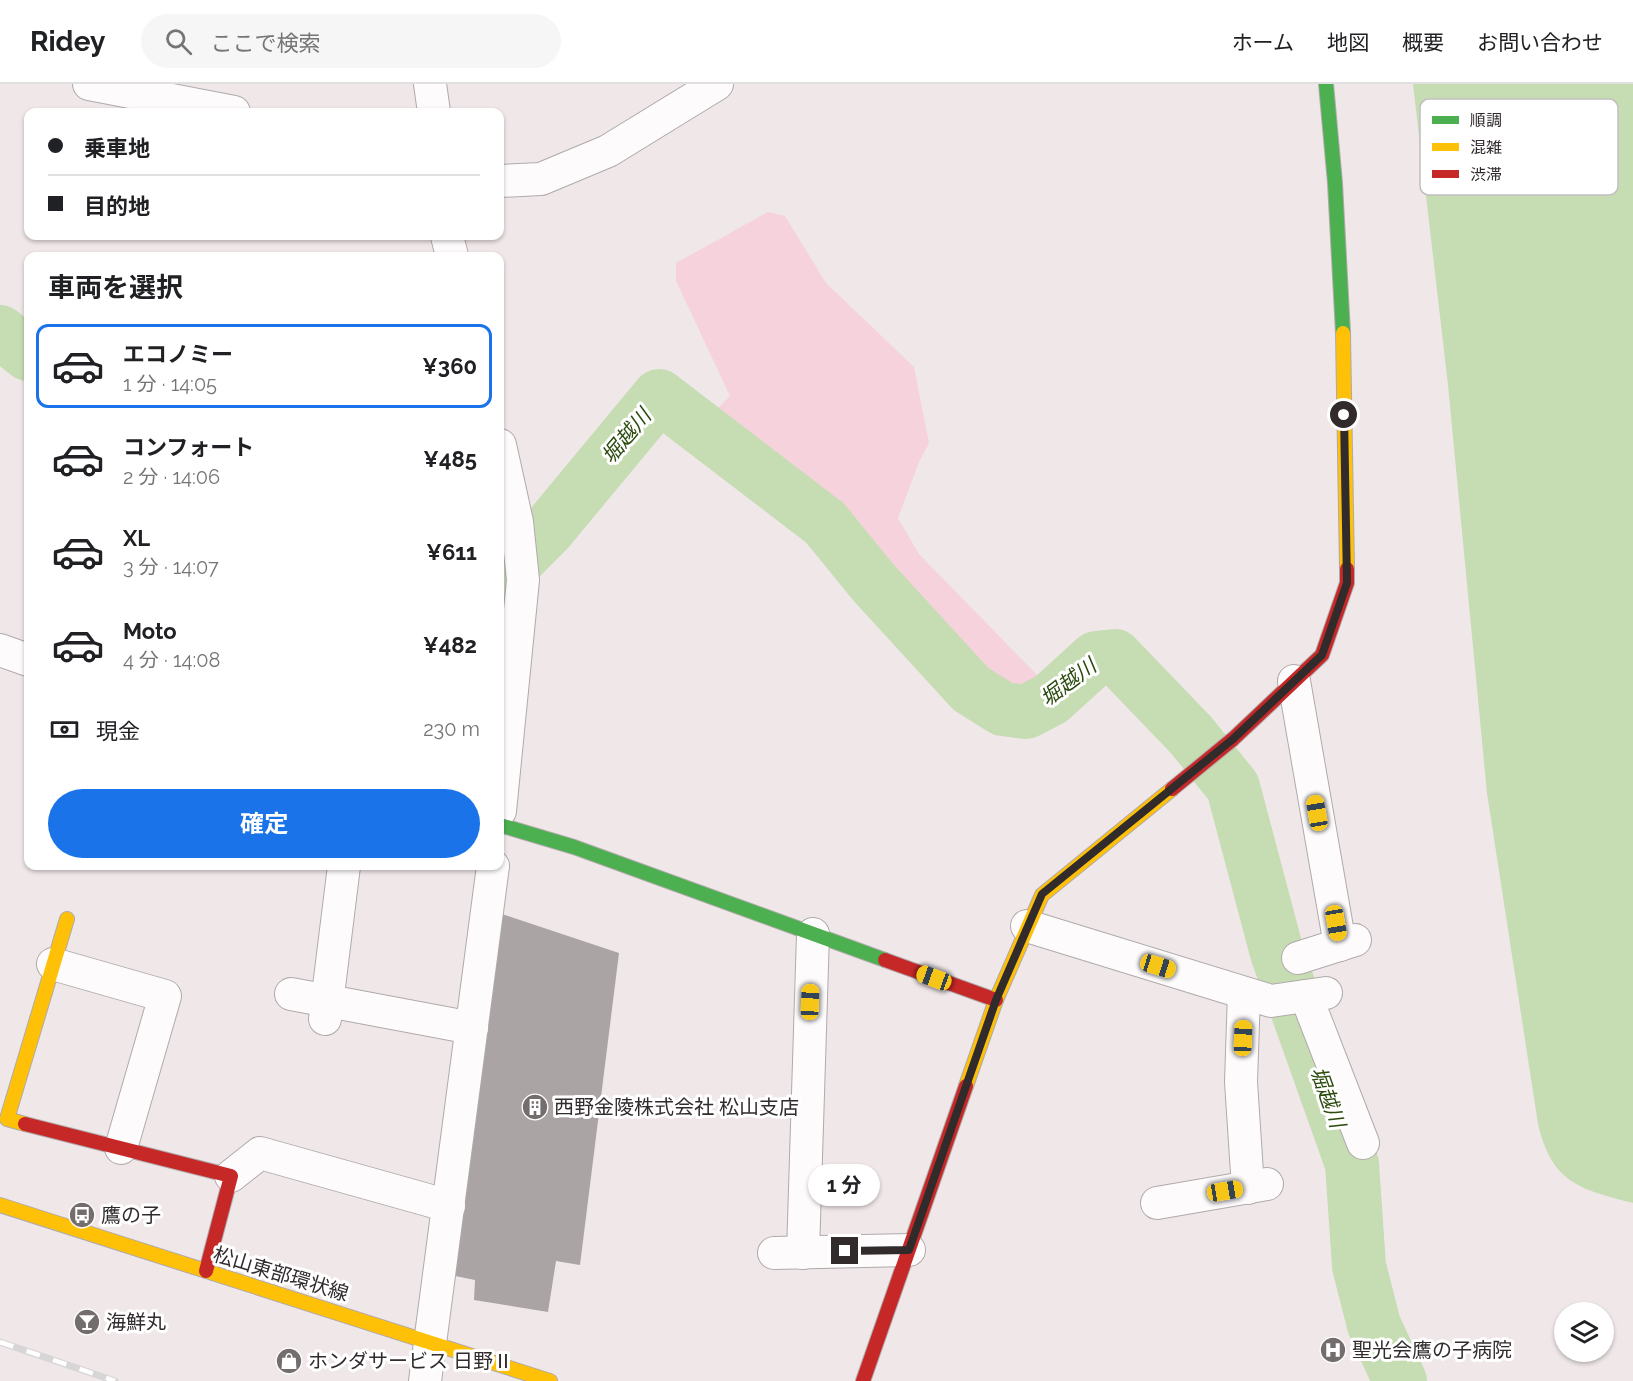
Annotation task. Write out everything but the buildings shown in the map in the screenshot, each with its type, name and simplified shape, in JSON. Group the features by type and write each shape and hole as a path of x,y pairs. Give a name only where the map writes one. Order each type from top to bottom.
{"street":[{"path":"89,84 213,108"},
{"path":"430,84 433,108"},
{"path":"504,181 541,179 608,152 717,84"},
{"path":"863,1381 996,1000 1042,894 1233,739 1322,655 1347,583 1343,320 1335,183 1326,84"},
{"path":"504,463 517,522 523,580 504,771"},
{"path":"0,650 24,659"},
{"path":"1294,681 1347,943 1298,958"},
{"path":"504,826 574,847 996,1000"},
{"path":"326,1011 344,870"},
{"path":"425,1381 492,870"},
{"path":"67,919 7,1119 231,1176"},
{"path":"1028,926 1271,1001 1316,994 1363,1143"},
{"path":"813,934 788,1253 909,1250"},
{"path":"53,964 165,996 121,1148"},
{"path":"1157,1203 1258,1186 1241,1082 1244,993"},
{"path":"291,994 326,1011 472,1028"},
{"path":"206,1271 231,1176 260,1154 449,1206"},
{"name":"松山東部環状線","path":"0,1205 550,1381"}],"shaded area":[{"path":"1413,84 1633,84 1633,1203 1597,1193 1570,1180 1551,1159 1538,1124 1487,793 1448,385 1426,195 1618,195 1618,99 1420,99 1420,144"},
{"path":"768,212 785,216 826,283 914,367 929,443 919,462 898,518 919,554 1040,678 1035,693 1006,698 977,681 830,517 710,416 730,396 676,281 676,263"}],"waterway":[{"name":"堀越川","path":"0,332 24,351"},
{"name":"堀越川","path":"504,570 509,569 547,531 659,396 825,523 873,582 971,689 1003,709 1026,712 1051,699 1096,658 1115,656 1191,735 1233,787 1277,953 1352,1164 1359,1266 1374,1325 1400,1381"}],"railway":[{"path":"0,1342 115,1381"}],"traffic: fast":[{"path":"1326,84 1335,183 1343,333"},
{"path":"504,826 574,847 885,960"}],"traffic: slow":[{"path":"1343,333 1347,569"},
{"path":"966,1086 996,1000 1042,895 1172,789"},
{"path":"25,1124 7,1119 67,919"},
{"path":"0,1205 550,1381"}],"traffic: jam":[{"path":"1172,789 1233,739 1322,655 1347,583 1347,569"},
{"path":"885,960 996,1000"},
{"path":"863,1381 966,1086"},
{"path":"25,1124 231,1176 206,1271"}],"place":[{"name":"西野金陵株式会社 松山支店","path":"535,1107"},
{"name":"鷹の子","path":"82,1215"},
{"name":"海鮮丸","path":"87,1322"},
{"name":"聖光会鷹の子病院","path":"1333,1350"},
{"name":"ホンダサービス 日野Ⅱ","path":"289,1361"}],"route":[{"path":"845,1251 909,1250 996,1000 1042,894 1233,739 1322,655 1347,583 1344,415"}]}
